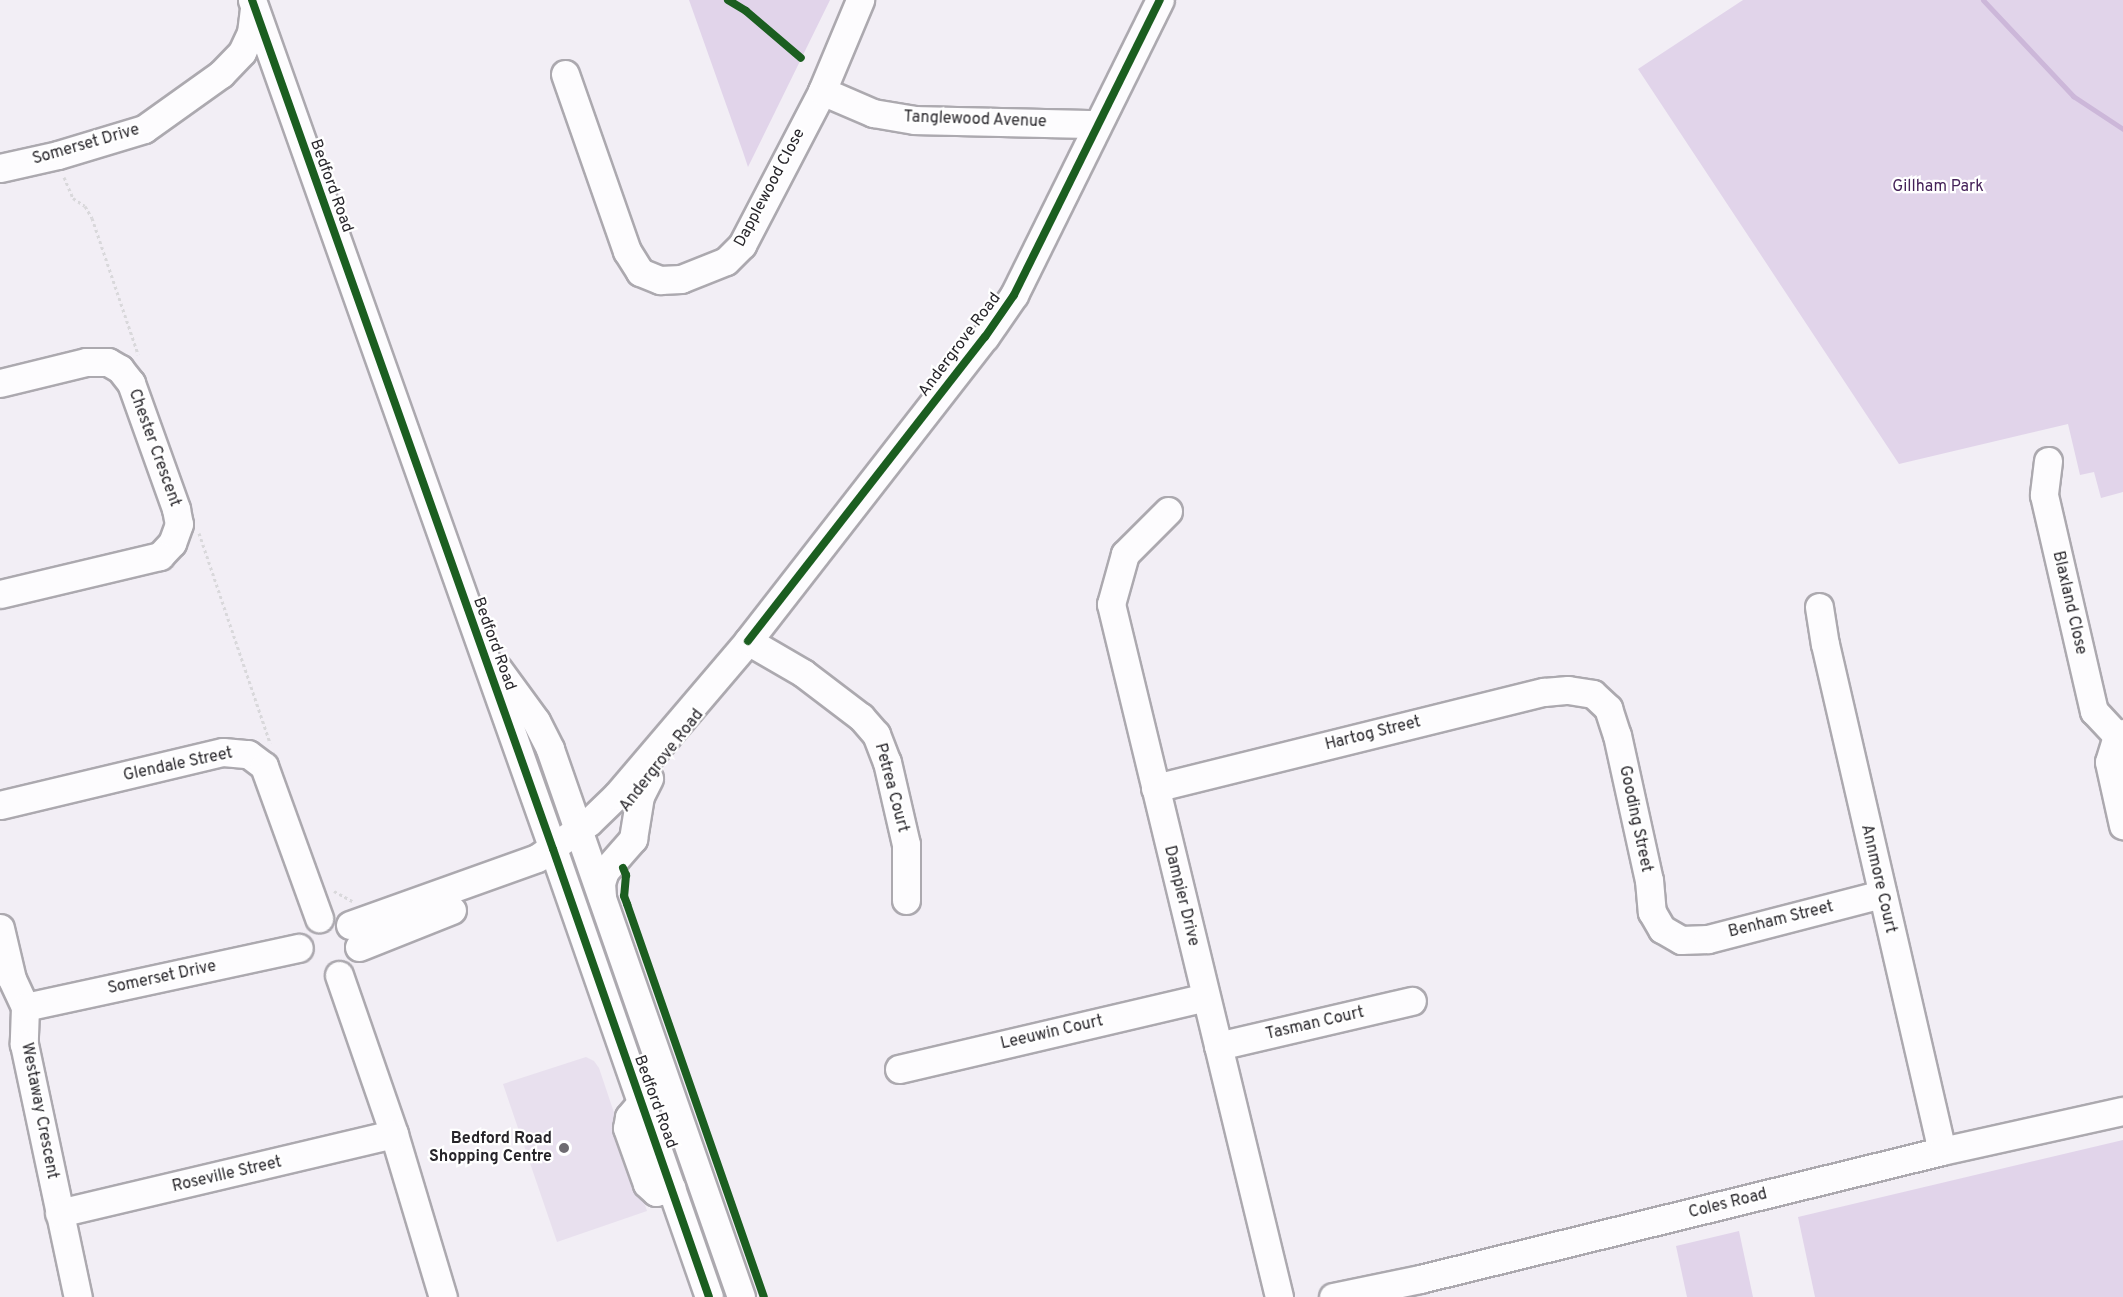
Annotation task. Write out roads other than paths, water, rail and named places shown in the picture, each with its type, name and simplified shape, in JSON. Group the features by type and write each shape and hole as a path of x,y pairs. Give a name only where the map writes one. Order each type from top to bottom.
{"street":[{"name":"Dapplewood Close","path":"565,74 627,251 640,272 660,280 681,279 726,261 742,245 822,91 860,0"},
{"name":"Andergrove Road","path":"582,839 612,799 753,634 991,329 1014,295 1160,0"},
{"name":"Somerset Drive","path":"0,168 58,155 144,129 221,74 242,52 251,33 253,3"},
{"name":"Bedford Road","path":"253,3 709,1297"},
{"path":"221,74 244,69 263,71 279,81"},
{"name":"Tanglewood Avenue","path":"822,91 873,113 915,120 1097,124"},
{"name":"Chester Crescent","path":"0,383 86,362 108,362 120,369 131,383 176,509 179,524 172,543 160,556 0,594"},
{"name":"Blaxland Close","path":"2048,461 2044,495 2094,711 2120,734"},
{"name":"Dampier Drive","path":"1168,511 1125,554 1111,604 1280,1297"},
{"name":"Annmore Court","path":"1818,607 1824,644 1942,1151"},
{"name":"Bedford Road","path":"474,627 499,671 542,731 582,839 741,1297"},
{"name":"Andergrove Road","path":"556,858 582,839 615,820 696,719 753,634"},
{"name":"Petrea Court","path":"753,634 866,722 881,744 907,849 906,900"},
{"name":"Hartog Street","path":"1155,788 1545,692 1568,690 1593,694"},
{"name":"Gooding Street","path":"1593,694 1608,708 1617,735 1648,880 1652,912 1662,929 1681,939"},
{"path":"2120,734 2109,762 2123,825"},
{"name":"Glendale Street","path":"0,805 223,752 248,754 264,766 320,918"},
{"path":"602,897 602,878 633,839 640,796 649,778"},
{"path":"356,925 356,959 349,969 339,975 321,975 312,972 305,965 299,948 304,930 320,918 336,918 356,925 421,921 531,881 556,858"},
{"name":"Benham Street","path":"1681,939 1708,939 1882,894"},
{"name":"Westaway Crescent","path":"0,928 12,979 25,1006 24,1044 78,1297"},
{"name":"Somerset Drive","path":"25,1006 299,948"},
{"path":"339,975 394,1134 443,1297"},
{"name":"Leeuwin Court","path":"899,1068 1205,997"},
{"name":"Tasman Court","path":"1218,1046 1412,1001"},
{"name":"Coles Road","path":"1333,1297 1422,1288 1942,1151 2123,1111"},
{"name":"Roseville Street","path":"59,1214 394,1134"}],"waterway":[{"path":"1983,0 2073,96 2123,129"}],"place":[{"name":"Bedford Road Shopping Centre","path":"564,1148"}],"park label":[{"name":"Gillham Park","path":"1938,187"}]}
